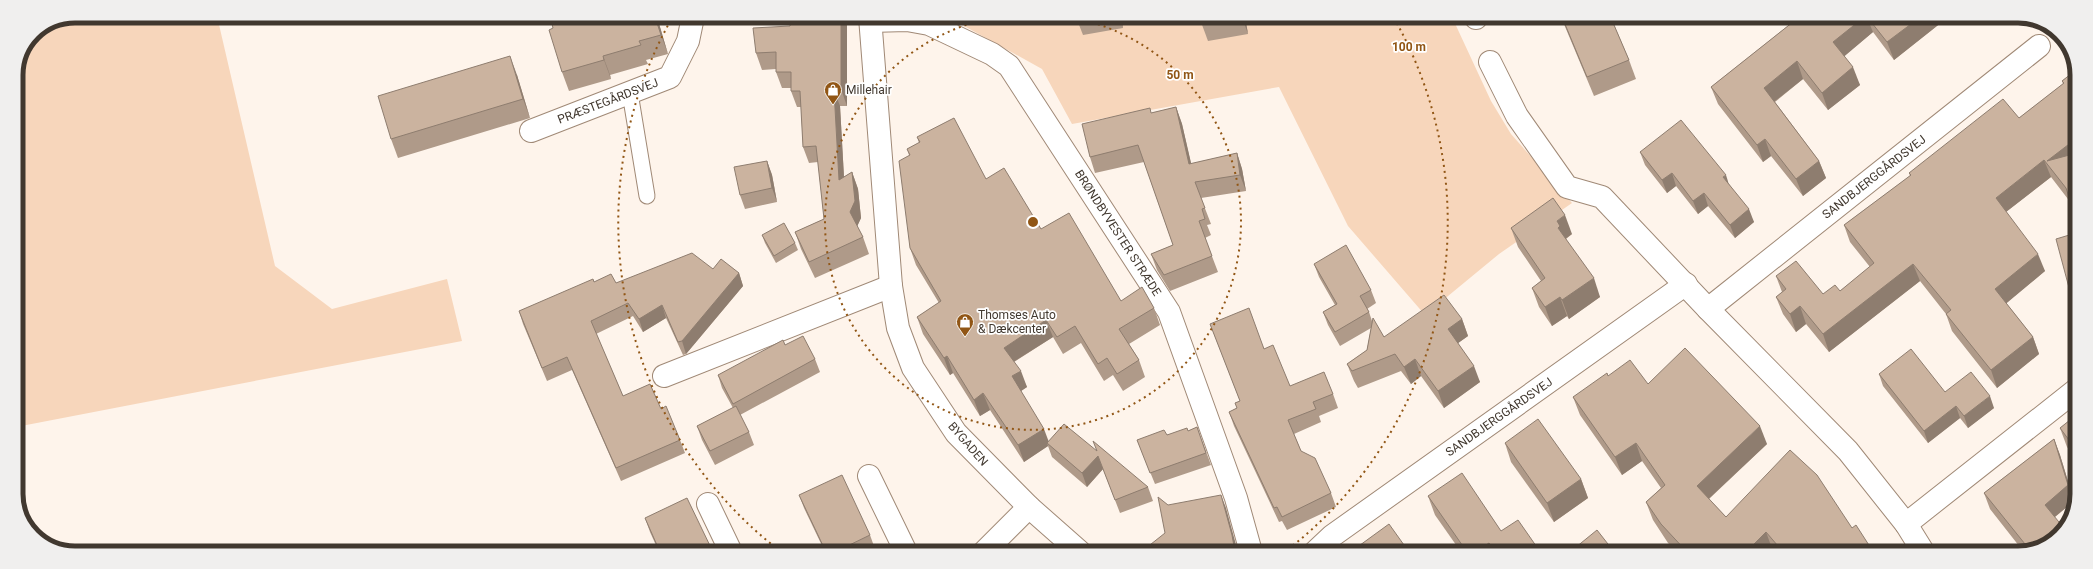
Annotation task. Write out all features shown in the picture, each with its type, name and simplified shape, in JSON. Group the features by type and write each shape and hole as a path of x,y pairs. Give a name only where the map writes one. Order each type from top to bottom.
{"street":[{"name":"PRÆSTEGÅRDSVEJ","path":"531,131 670,77 688,41 692,23"},
{"name":"BYGADEN","path":"870,23 890,286 898,328 913,368 956,433 1029,507 1073,546"},
{"name":"BRØNDBYVESTER STRÆDE","path":"924,23 930,24 992,54 1009,66 1169,312 1236,498 1249,546"},
{"name":"SANDBJERGGÅRDSVEJ","path":"1708,308 2039,46"},
{"path":"1490,62 1517,116 1567,187 1602,196 1708,308 1848,451 1906,524 1920,546"},
{"name":"SANDBJERGGÅRDSVEJ","path":"1321,546 1332,536 1686,284"},
{"path":"664,376 890,286"},
{"path":"1906,524 2070,395"},
{"path":"869,476 903,546"},
{"path":"708,504 728,546"},
{"path":"990,546 1029,507"}],"lane":[{"path":"630,93 647,196"}],"shaded area":[{"path":"75,23 219,23 275,266 332,309 447,279 462,341 23,426 23,75 27,55 38,38 46,32"},
{"path":"959,23 1455,23 1491,101 1511,134 1572,203 1499,254 1425,315 1348,226 1279,87 1072,124 1042,69"}],"building":[{"path":"552,23 657,23 661,35 639,41 641,45 603,56 604,60 562,72 549,30 553,28"},
{"path":"790,23 841,23 841,89 834,90 839,180 852,172 855,201 850,212 863,237 809,262 795,232 824,219 816,146 803,147 800,91 791,91 791,72 776,72 776,52 756,53 753,28 790,26"},
{"path":"1564,23 1613,23 1629,60 1587,77"},
{"path":"1792,23 1857,23 1833,42 1853,67 1822,93 1797,61 1764,88 1819,161 1796,179 1765,139 1757,145 1711,87"},
{"path":"1872,23 1912,23 1887,42"},
{"path":"510,56 523,99 391,139 378,96"},
{"path":"2070,75 2070,143 2047,161 2070,155 2070,201 2066,188 2044,160 1996,198 2038,254 1995,289 2033,337 1991,370 1946,314 1951,310 1913,264 1823,334 1800,306 1790,314 1776,297 1786,289 1776,276 1796,261 1823,294 1835,285 1840,291 1874,263 1844,225 1911,175 1909,173 2003,99 2019,118 2064,83 2062,81"},
{"path":"1176,107 1189,164 1237,153 1240,175 1195,182 1205,208 1202,209 1205,219 1199,221 1212,256 1164,275 1151,254 1173,245 1138,145 1090,157 1082,124 1150,108 1151,113"},
{"path":"954,118 986,179 1004,168 1041,229 1069,213 1121,301 1142,287 1154,308 1119,329 1139,360 1117,374 1107,358 1098,364 1075,326 1057,337 1046,320 1004,348 1021,371 1012,376 1044,429 1018,445 983,393 974,400 947,356 944,358 917,317 941,301 910,248 899,161 910,155 907,149 920,142 917,137"},
{"path":"1681,120 1726,175 1723,177 1749,209 1730,225 1704,193 1693,201 1672,173 1662,180 1640,152"},
{"path":"767,161 772,188 740,195 734,167"},
{"path":"1553,198 1565,215 1557,221 1560,226 1558,228 1594,278 1562,300 1560,297 1545,307 1532,288 1545,278 1511,228"},
{"path":"784,223 795,243 774,256 762,235"},
{"path":"2070,235 2070,291 2056,239"},
{"path":"1346,245 1371,290 1360,296 1369,312 1335,332 1323,312 1337,304 1314,264"},
{"path":"692,253 713,269 721,259 739,273 682,341 678,342 662,305 639,319 628,303 591,321 623,396 650,384 661,409 666,406 680,440 616,468 567,357 542,368 519,311 593,279 594,282 611,274 616,283"},
{"path":"1444,295 1462,319 1448,329 1474,366 1438,391 1415,359 1404,367 1395,354 1352,371 1347,364 1367,350 1373,318 1384,337"},
{"path":"1249,308 1264,349 1273,345 1290,386 1324,372 1333,394 1313,402 1316,409 1288,420 1301,451 1315,458 1331,493 1282,517 1277,507 1274,508 1229,412 1237,408 1235,403 1240,401 1210,324"},
{"path":"803,336 815,359 733,404 718,375 783,340 785,345"},
{"path":"1685,348 1760,426 1697,486 1726,517 1790,450 1817,475 1852,528 1856,525 1870,546 1778,546 1766,532 1752,546 1681,546 1661,524 1646,502 1665,485 1636,443 1615,457 1573,397 1607,373 1608,376 1630,360 1648,384"},
{"path":"1911,349 1945,392 1971,372 1990,396 1964,416 1956,406 1924,431 1879,374"},
{"path":"736,406 749,432 710,451 697,426"},
{"path":"1538,419 1581,479 1547,503 1505,443"},
{"path":"2070,420 2070,441 2060,428"},
{"path":"1064,424 1097,451 1093,441 1148,487 1115,500 1098,456 1082,473 1047,443"},
{"path":"1197,427 1206,453 1150,473 1137,440 1164,430 1167,435 1187,428 1188,431"},
{"path":"2054,439 2068,485 2045,505 2060,524 2050,535 2026,546 1984,493"},
{"path":"1462,473 1501,531 1518,520 1536,546 1491,546 1489,543 1484,546 1463,546 1428,496"},
{"path":"842,475 870,535 847,546 823,546 799,495"},
{"path":"1221,495 1234,546 1149,546 1165,533 1158,497 1168,505"},
{"path":"687,498 710,546 657,546 645,518"},
{"path":"1389,524 1405,546 1359,546"},
{"path":"1597,530 1610,546 1577,546"}],"place":[{"name":"Millehair","path":"833,105"},
{"name":"Thomses Auto & Dækcenter","path":"965,337"}]}
